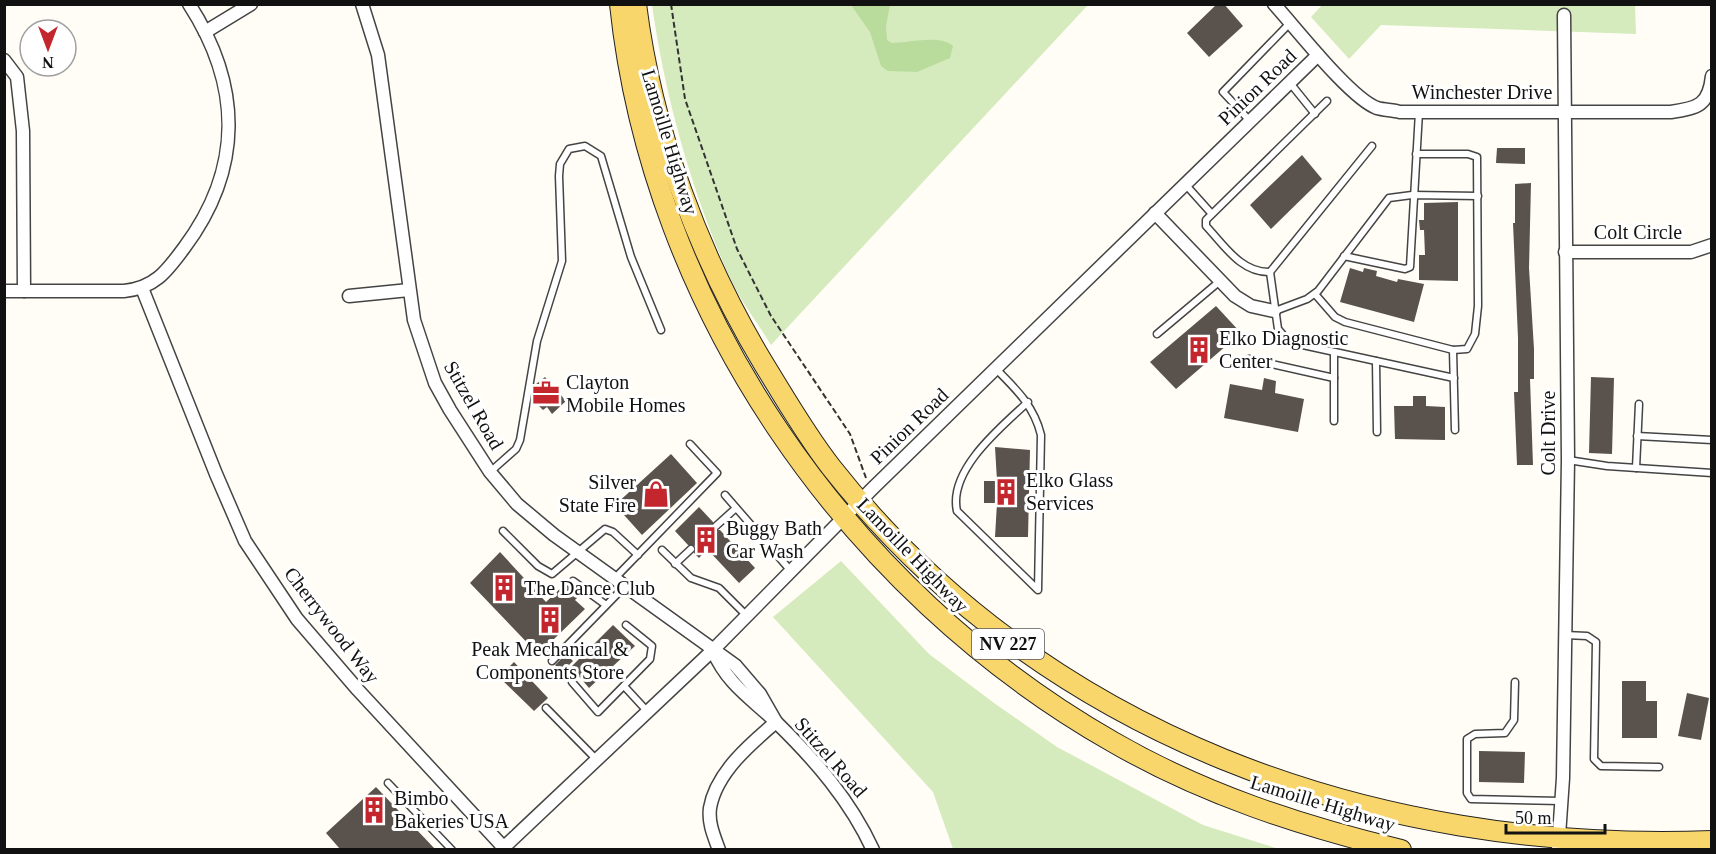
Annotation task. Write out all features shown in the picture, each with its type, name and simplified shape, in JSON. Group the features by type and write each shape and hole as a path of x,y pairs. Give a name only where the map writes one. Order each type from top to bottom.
{"main road":[{"name":"Lamoille Highway","path":"620,4 627,57 650,152 700,292 735,361 774,424 845,515 899,578 962,636 1074,718 1149,761 1217,793 1302,824 1401,849"},
{"name":"Lamoille Highway","path":"636,4 647,72 660,121 686,201 739,323 787,402 830,465 860,501 950,596 988,629 1097,706 1173,747 1224,771 1329,808 1412,830 1558,848 1673,846 1712,841"}],"street":[{"path":"4,291 124,291 142,288 163,276 188,242 210,207 227,160 230,122 228,100 218,59 189,4"},
{"path":"205,32 251,4"},
{"name":"Stitzel Road","path":"362,4 378,55 414,320 435,383 450,410 490,472 518,504 579,552 739,669 760,694 776,722 848,802 873,849"},
{"name":"Winchester Drive","path":"1274,4 1318,55 1361,98 1376,107 1419,112 1671,112 1693,108 1704,102 1710,90 1712,76"},
{"name":"Colt Drive","path":"1558,848 1568,460 1563,111 1564,15"},
{"name":"Pinion Road","path":"504,849 713,650 845,515 1318,55"},
{"path":"4,60 17,77 23,131 24,291"},
{"path":"1155,213 1235,296 1251,306 1274,311"},
{"name":"Colt Circle","path":"1565,252 1690,252 1712,245"},
{"name":"Cherrywood Way","path":"142,288 245,541 297,619 358,690 504,849"},
{"path":"349,297 409,290"},
{"path":"719,849 710,825 710,808 715,793 730,768 755,739 776,722"}],"lane":[{"path":"1250,122 1223,92 1290,22"},
{"path":"1290,83 1315,114"},
{"path":"1270,272 1254,272 1244,266 1206,226 1211,213 1327,101"},
{"path":"1344,256 1405,269 1410,267 1412,195 1419,112"},
{"path":"490,472 516,449 520,440 537,341 560,274 562,261 558,176 560,164 569,149 585,146 601,156 631,257 661,330"},
{"path":"1372,146 1270,272 1278,329 1289,342 1454,378"},
{"path":"1315,294 1335,317 1345,321 1453,351 1467,348 1472,342 1477,323 1478,162 1474,155 1416,154"},
{"path":"1185,184 1211,213"},
{"path":"1274,311 1315,294 1386,201 1395,196 1412,195 1478,196"},
{"path":"1157,334 1220,281"},
{"path":"1453,351 1455,430"},
{"path":"1334,352 1334,421"},
{"path":"1249,359 1334,378"},
{"path":"1376,361 1377,432"},
{"path":"996,369 1028,402 1037,417 1041,435 1038,590 963,518 957,511 955,502 964,470 998,431 1028,402"},
{"path":"1636,468 1640,404"},
{"path":"1637,436 1712,440"},
{"path":"552,661 606,605 638,555 717,473 690,444"},
{"path":"1568,460 1636,468 1712,473"},
{"path":"725,495 790,571"},
{"path":"716,526 736,508"},
{"path":"503,531 546,573 555,573 602,531 609,529 638,555"},
{"path":"675,564 691,549"},
{"path":"662,550 691,578 719,588 747,616"},
{"path":"573,581 606,605"},
{"path":"572,682 598,712 624,686 652,654 652,646 626,625"},
{"path":"1565,635 1587,636 1596,642 1594,759 1601,766 1659,767"},
{"path":"1515,682 1514,720 1505,734 1475,734 1467,739 1467,793 1470,799 1561,801"},
{"path":"624,686 647,711"},
{"path":"546,708 596,759"},
{"path":"388,783 452,849"}],"path":[{"path":"671,4 685,99 737,249 778,327 850,434 864,475"}],"green space":[{"path":"1323,4 1635,5 1636,34 1381,25 1349,59 1311,17"},
{"path":"652,5 1088,5 771,345 734,287 716,246 692,179 664,75"},
{"path":"851,5 890,5 886,26 887,40 892,43 924,40 947,42 953,46 950,58 917,72 888,71 881,66 870,32"},
{"path":"841,561 929,654 1057,747 1203,825 1279,849 953,849 933,792 773,617"}],"building":[{"path":"1217,4 1224,4 1243,26 1209,57 1187,33"},
{"path":"1497,148 1525,148 1525,164 1496,163"},
{"path":"1302,155 1322,179 1271,229 1250,205"},
{"path":"1531,183 1529,268 1534,349 1534,379 1530,379 1533,465 1517,465 1514,392 1518,392 1518,338 1513,223 1515,223 1515,184"},
{"path":"1458,202 1458,281 1419,280 1419,255 1425,255 1424,230 1420,230 1419,220 1424,220 1424,203"},
{"path":"1350,268 1363,272 1364,268 1377,271 1376,276 1397,282 1398,279 1424,284 1414,322 1340,302"},
{"name":"Elko Diagnostic Center","path":"1216,306 1241,333 1176,389 1150,362"},
{"name":"Clayton Mobile Homes","path":"545,377 566,401 552,414 547,407 543,410 533,400 536,397 533,394 535,385"},
{"path":"1591,377 1614,378 1612,454 1589,453"},
{"path":"1264,378 1276,381 1275,393 1304,399 1298,432 1224,418 1230,384 1262,390"},
{"path":"1413,396 1426,396 1426,406 1445,407 1445,440 1395,439 1394,406 1413,406"},
{"name":"Elko Glass Services","path":"995,447 1030,450 1028,537 995,537 997,503 984,503 984,481 997,481"},
{"name":"Silver State Fire","path":"671,454 697,483 642,535 615,505"},
{"name":"Buggy Bath Car Wash","path":"699,507 713,522 713,530 720,530 755,568 739,583 707,549 699,558 694,553 695,546 688,545 675,531"},
{"path":"500,552 546,602 567,582 579,596 575,600 585,609 553,640 559,646 548,657 542,651 539,655 470,583"},
{"path":"613,625 635,646 589,688 571,667"},
{"path":"566,654 573,661 562,672 555,665"},
{"path":"514,662 548,698 534,711 499,677"},
{"path":"1622,681 1646,681 1646,701 1657,701 1657,738 1622,738"},
{"path":"1687,693 1709,698 1701,740 1678,736"},
{"path":"1479,751 1525,752 1524,783 1479,782"},
{"name":"Bimbo Bakeries USA","path":"376,787 435,849 340,849 326,833"}],"place":[{"name":"Elko Diagnostic Center","path":"1199,350"},
{"name":"Clayton Mobile Homes","path":"546,393"},
{"name":"Elko Glass Services","path":"1006,492"},
{"name":"Silver State Fire","path":"656,494"},
{"name":"Buggy Bath Car Wash","path":"706,540"},
{"name":"The Dance Club","path":"504,588"},
{"name":"Peak Mechanical & Components Store","path":"550,620"},
{"name":"Bimbo Bakeries USA","path":"374,810"}]}
